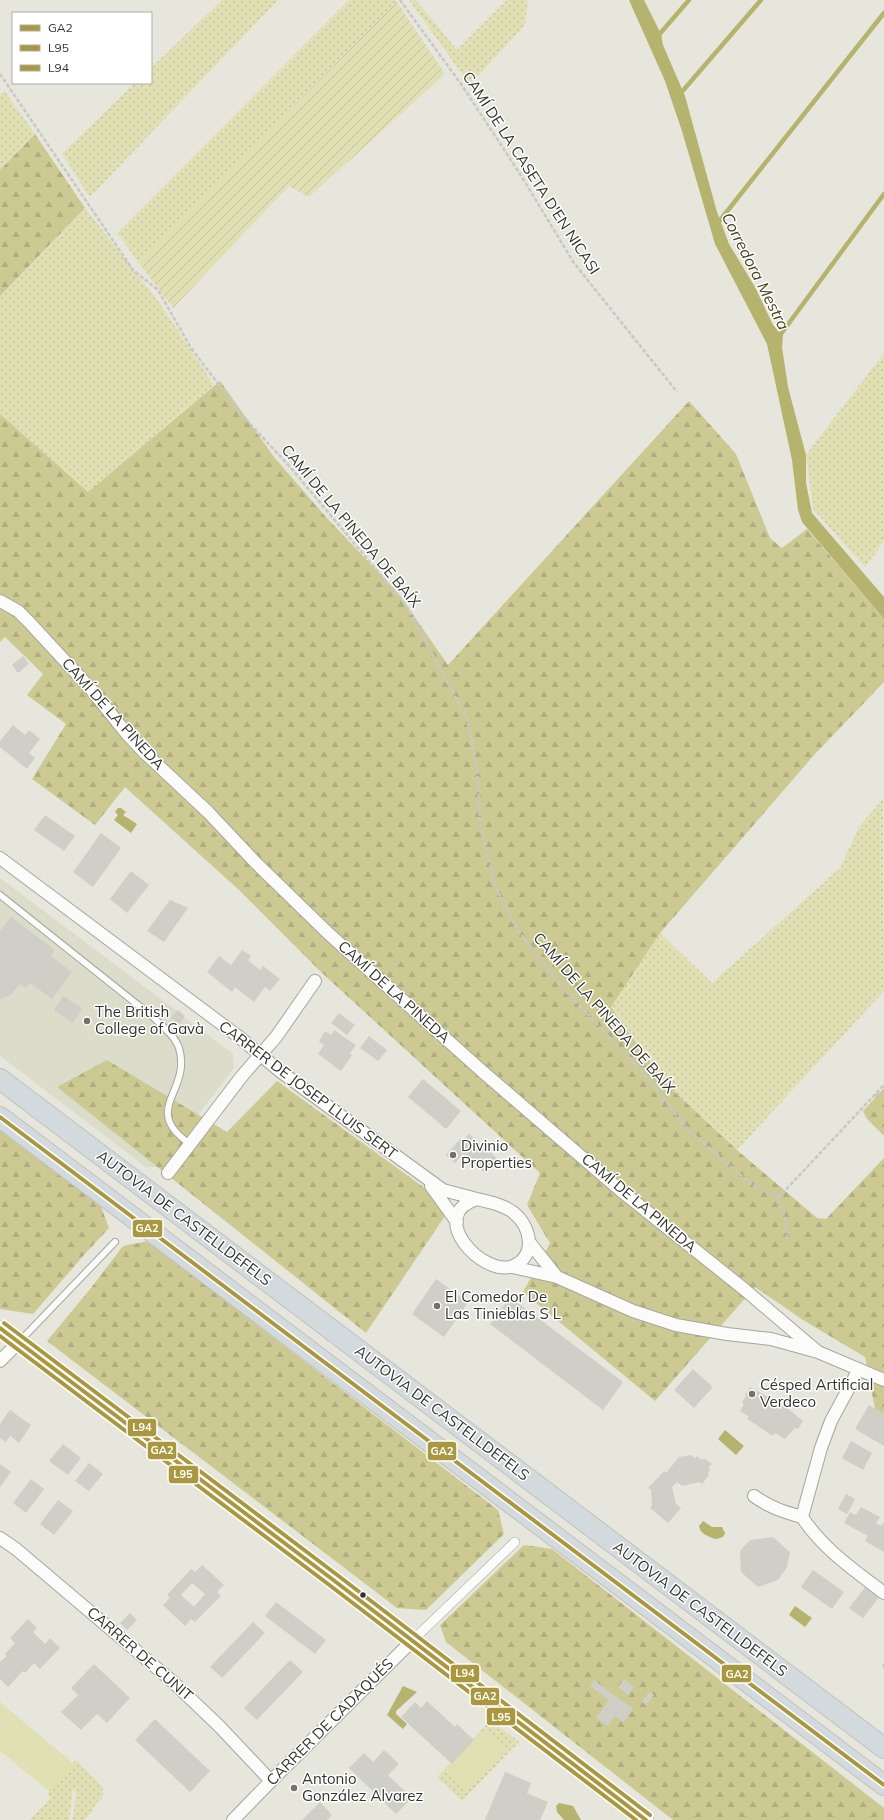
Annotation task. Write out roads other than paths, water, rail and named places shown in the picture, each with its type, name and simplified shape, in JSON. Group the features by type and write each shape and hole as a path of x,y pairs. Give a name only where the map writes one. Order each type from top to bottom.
{"highway":[{"name":"AUTOVIA DE CASTELLDEFELS","path":"0,1079 884,1748"},
{"name":"AUTOVIA DE CASTELLDEFELS","path":"0,1117 884,1785"}],"street":[{"name":"CAMÍ DE LA PINEDA","path":"0,601 18,612 29,622 90,688 127,734 145,753 208,812 255,862 328,934 482,1072 620,1190 744,1289 818,1352"},
{"name":"CARRER DE JOSEP LLUIS SERT","path":"0,858 260,1055 425,1177 449,1193 501,1205 514,1213 522,1221 528,1231 530,1243 557,1277"},
{"path":"168,1173 242,1076 276,1037 315,981"},
{"name":"CARRER DE JOSEP LLUIS SERT","path":"425,1177 457,1222 458,1233 463,1243 474,1254 496,1266 512,1267 557,1277 633,1311 676,1325 727,1334 771,1339 818,1352 859,1368 884,1380"},
{"path":"457,1222 458,1214 461,1208 467,1202 477,1199"},
{"path":"512,1267 521,1261 528,1252 530,1243"},
{"path":"0,1328 413,1640 645,1819"},
{"path":"0,1361 19,1342"},
{"path":"859,1368 831,1421 821,1448 802,1516 811,1532 827,1549 884,1593"},
{"path":"754,1496 764,1503 784,1512 802,1516"},
{"name":"CARRER DE CUNIT","path":"0,1538 28,1559 172,1681 219,1726 270,1780"},
{"name":"CARRER DE CADAQUÉS","path":"233,1820 270,1780 515,1542"}],"lane":[{"path":"0,895 153,1017 169,1033 179,1046 180,1067 177,1085 168,1109 168,1119 176,1133 190,1144"},
{"path":"19,1342 115,1242"}],"waterway":[{"path":"657,37 689,0"},
{"path":"680,94 761,0"},
{"name":"Corredora Mestra","path":"717,224 884,13"},
{"name":"Corredora Mestra","path":"778,338 884,194"}],"place":[{"name":"The British College of Gavà","path":"87,1021"},
{"name":"Divinio Properties","path":"453,1155"},
{"name":"El Comedor De Las Tinieblas S L","path":"437,1306"},
{"name":"Césped Artificial Verdeco","path":"752,1394"},
{"name":"Antonio González Alvarez","path":"294,1788"}]}
